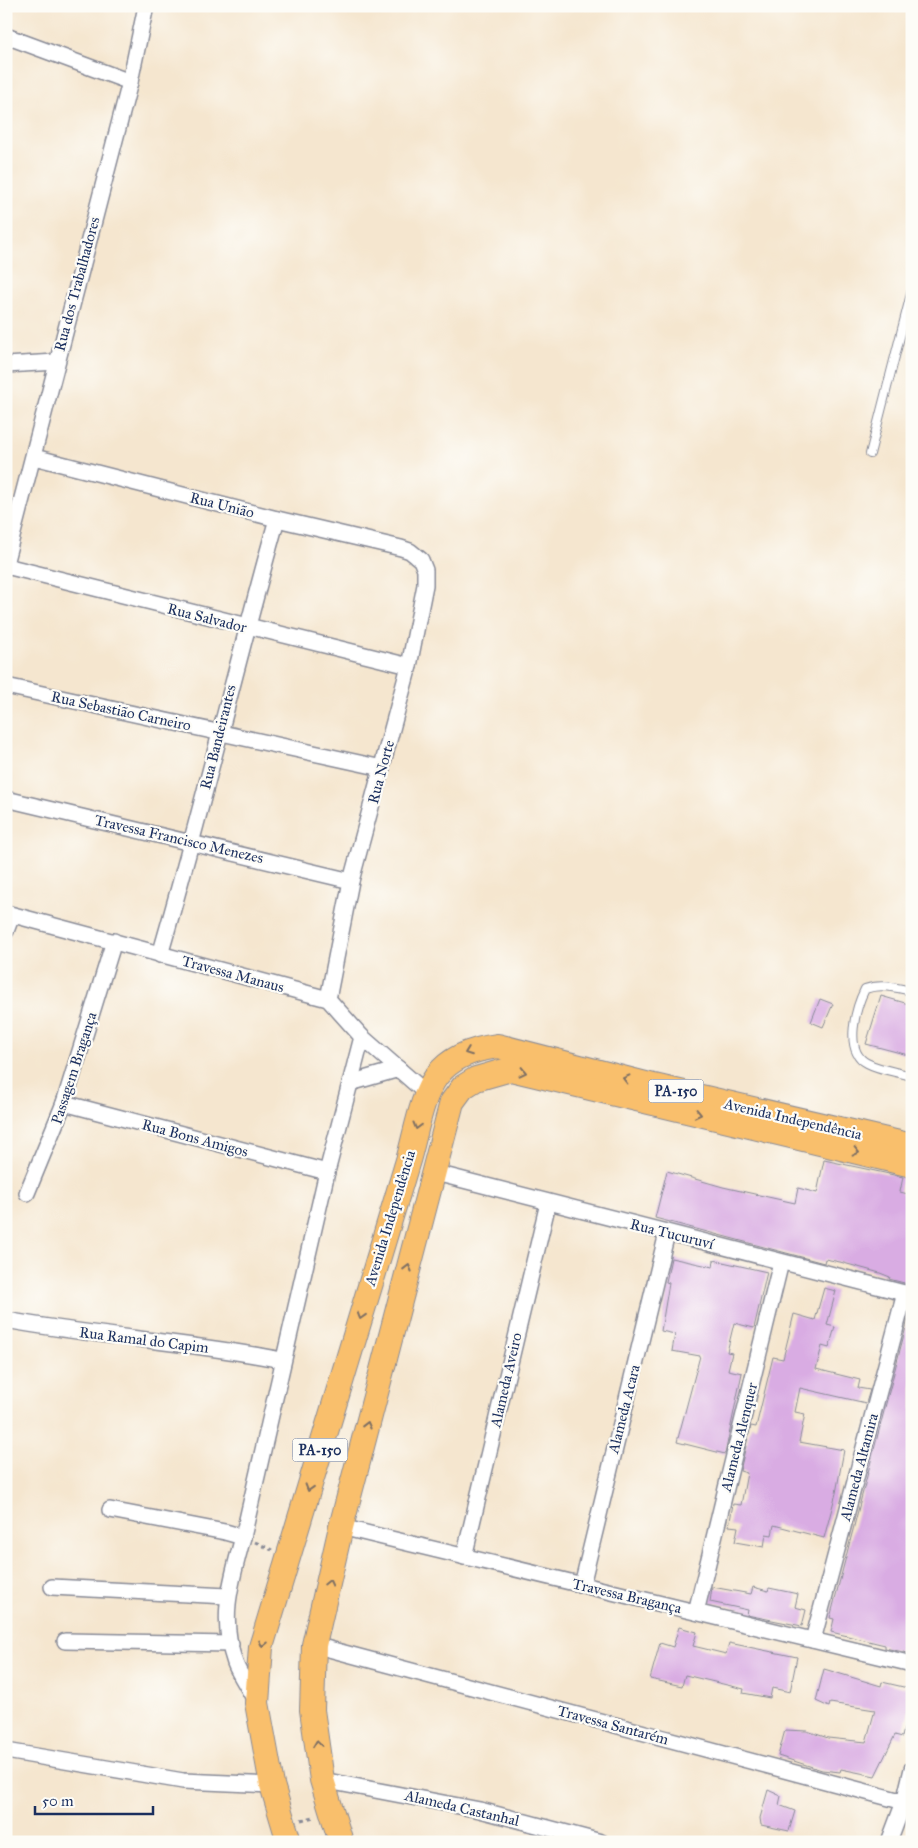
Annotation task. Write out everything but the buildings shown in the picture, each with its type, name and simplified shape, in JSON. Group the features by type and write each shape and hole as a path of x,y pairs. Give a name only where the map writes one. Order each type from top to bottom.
{"main road":[{"name":"Avenida Independência","path":"286,1833 272,1785 257,1704 262,1647 406,1166 426,1093 443,1067 460,1056 476,1049 498,1046 654,1086 912,1146"},
{"name":"Avenida Independência","path":"341,1842 322,1780 312,1710 314,1645 341,1527 432,1172 452,1102 463,1088 476,1079 511,1069 912,1166"}],"street":[{"name":"Rua dos Trabalhadores","path":"6,560 130,82 146,6"},
{"path":"6,36 130,82"},
{"path":"6,365 56,362"},
{"name":"Rua União","path":"34,457 410,551"},
{"name":"Rua Bandeirantes","path":"160,955 193,842 246,628 277,519"},
{"name":"Rua Norte","path":"328,999 351,881 409,666 425,585 426,570 421,560 410,551"},
{"name":"Rua Salvador","path":"6,566 246,628 409,666"},
{"name":"Rua Sebastião Carneiro","path":"6,686 382,768"},
{"name":"Travessa Francisco Menezes","path":"6,799 351,881"},
{"path":"6,931 9,914"},
{"name":"Travessa Manaus","path":"9,914 328,999"},
{"name":"Passagem Bragança","path":"27,1193 64,1103 114,941"},
{"path":"328,999 362,1036 426,1093"},
{"path":"257,1704 236,1663 228,1635 227,1596 243,1537 282,1360 327,1172 362,1036"},
{"path":"350,1082 399,1069"},
{"name":"Rua Bons Amigos","path":"64,1103 327,1172"},
{"name":"Rua Tucuruví","path":"432,1172 908,1294"},
{"name":"Alameda Aveiro","path":"464,1557 548,1203"},
{"name":"Alameda Acara","path":"582,1585 667,1233"},
{"name":"Alameda Alenquer","path":"696,1612 781,1262"},
{"name":"Alameda Altamira","path":"813,1640 908,1294"},
{"name":"Rua Ramal do Capim","path":"6,1320 282,1360"},
{"path":"110,1510 243,1537"},
{"name":"Travessa Bragança","path":"341,1527 912,1664"},
{"path":"52,1587 227,1596"},
{"path":"65,1641 231,1644"},
{"name":"Travessa Santarém","path":"314,1645 908,1803"},
{"path":"6,1750 182,1781 272,1785"},
{"path":"889,1842 908,1803 912,1769"},
{"name":"Alameda Castanhal","path":"322,1780 480,1810 601,1842"}],"lane":[{"path":"870,454 912,290"},
{"path":"912,990 886,986 874,986 865,989 859,1001 853,1031 856,1049 866,1063 912,1076"}],"path":[{"path":"286,1833 332,1812"}]}
